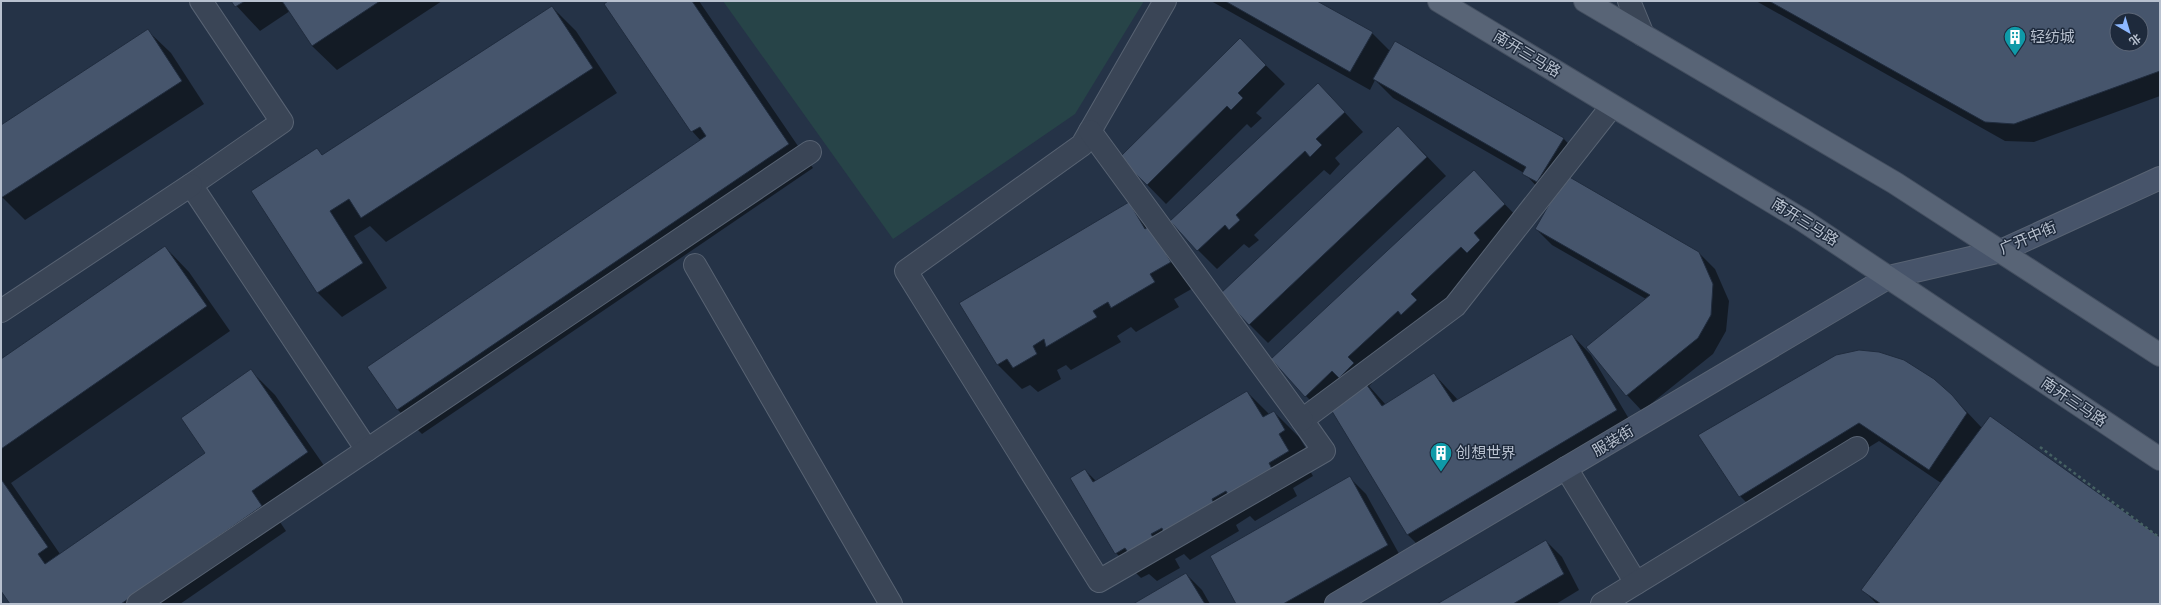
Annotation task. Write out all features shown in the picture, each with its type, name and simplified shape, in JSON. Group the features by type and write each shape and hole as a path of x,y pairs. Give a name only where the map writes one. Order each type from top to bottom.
{"main road":[{"name":"南开三马路","path":"1439,1 1804,220 2160,459"},
{"path":"1586,1 1895,183 2160,356"}],"street":[{"path":"1,311 191,185 282,122 201,1"},
{"path":"1090,131 1324,451 1099,581 906,271 1082,145 1090,131 1165,1"},
{"path":"1629,1 1643,35"},
{"path":"1302,420 1455,306 1612,106"},
{"path":"138,604 810,152"},
{"name":"广开中街","path":"1889,278 2001,251 2160,178"},
{"path":"191,185 367,450"},
{"path":"695,265 891,604"},
{"name":"服装街","path":"1336,604 1889,278"},
{"path":"1602,604 1857,448"},
{"path":"1566,468 1636,583"}],"path":[{"path":"2040,447 2160,538"}],"green space":[{"path":"723,1 1144,1 1075,114 893,239"}],"building":[{"path":"231,1 245,1 235,7"},
{"path":"282,1 380,1 312,46"},
{"path":"608,1 692,1 789,144 397,410 367,367 706,136 700,127 691,132 604,4"},
{"path":"1225,1 1317,1 1373,32 1350,72"},
{"name":"轻纺城","path":"1769,1 2160,1 2160,71 2014,124 1985,122"},
{"path":"552,6 593,68 361,218 349,199 330,211 363,263 317,293 251,191 317,148 322,155"},
{"path":"148,29 182,81 1,198 1,125"},
{"path":"1240,38 1266,65 1238,93 1243,98 1231,110 1227,106 1147,185 1119,158"},
{"path":"1395,41 1564,138 1537,182 1522,174 1526,167 1373,79"},
{"path":"1318,83 1345,112 1316,139 1322,145 1310,157 1305,151 1236,215 1240,220 1229,230 1225,225 1197,251 1170,221"},
{"path":"1398,126 1427,157 1249,325 1220,294"},
{"path":"1474,170 1505,204 1474,233 1480,240 1467,253 1461,247 1411,294 1417,300 1401,315 1398,311 1348,357 1354,363 1339,378 1332,371 1305,397 1271,359"},
{"path":"1566,175 1699,252 1713,284 1711,315 1698,338 1626,396 1586,347 1650,295 1535,229"},
{"path":"1129,202 1145,229 1156,222 1161,245 1171,262 1150,274 1155,282 1111,308 1108,302 1093,311 1097,317 1046,347 1044,339 1033,346 1037,354 1013,368 1007,359 997,365 959,303"},
{"path":"165,246 207,306 1,449 1,359"},
{"name":"创想世界","path":"1572,334 1617,410 1407,535 1330,408 1364,381 1382,406 1434,373 1453,402"},
{"path":"1859,350 1879,352 1904,360 1934,379 1952,395 1967,413 1929,470 1859,423 1739,497 1698,435 1836,355"},
{"path":"251,369 308,452 252,491 262,506 121,604 10,604 1,591 1,479 48,547 38,554 45,564 205,453 181,418"},
{"path":"1247,391 1263,417 1274,411 1285,430 1279,434 1289,451 1269,463 1273,471 1229,496 1226,491 1212,499 1215,506 1164,535 1162,528 1151,534 1156,542 1131,557 1125,548 1115,554 1070,478 1085,469 1093,482"},
{"path":"1990,416 2160,537 2160,604 1881,604 1861,590"},
{"path":"1350,476 1388,545 1283,604 1236,604 1210,556"},
{"path":"1546,540 1564,574 1513,604 1437,604"},
{"path":"1186,573 1205,604 1133,604"}],"place":[{"name":"轻纺城","path":"2015,56"},
{"name":"创想世界","path":"1441,472"}]}
